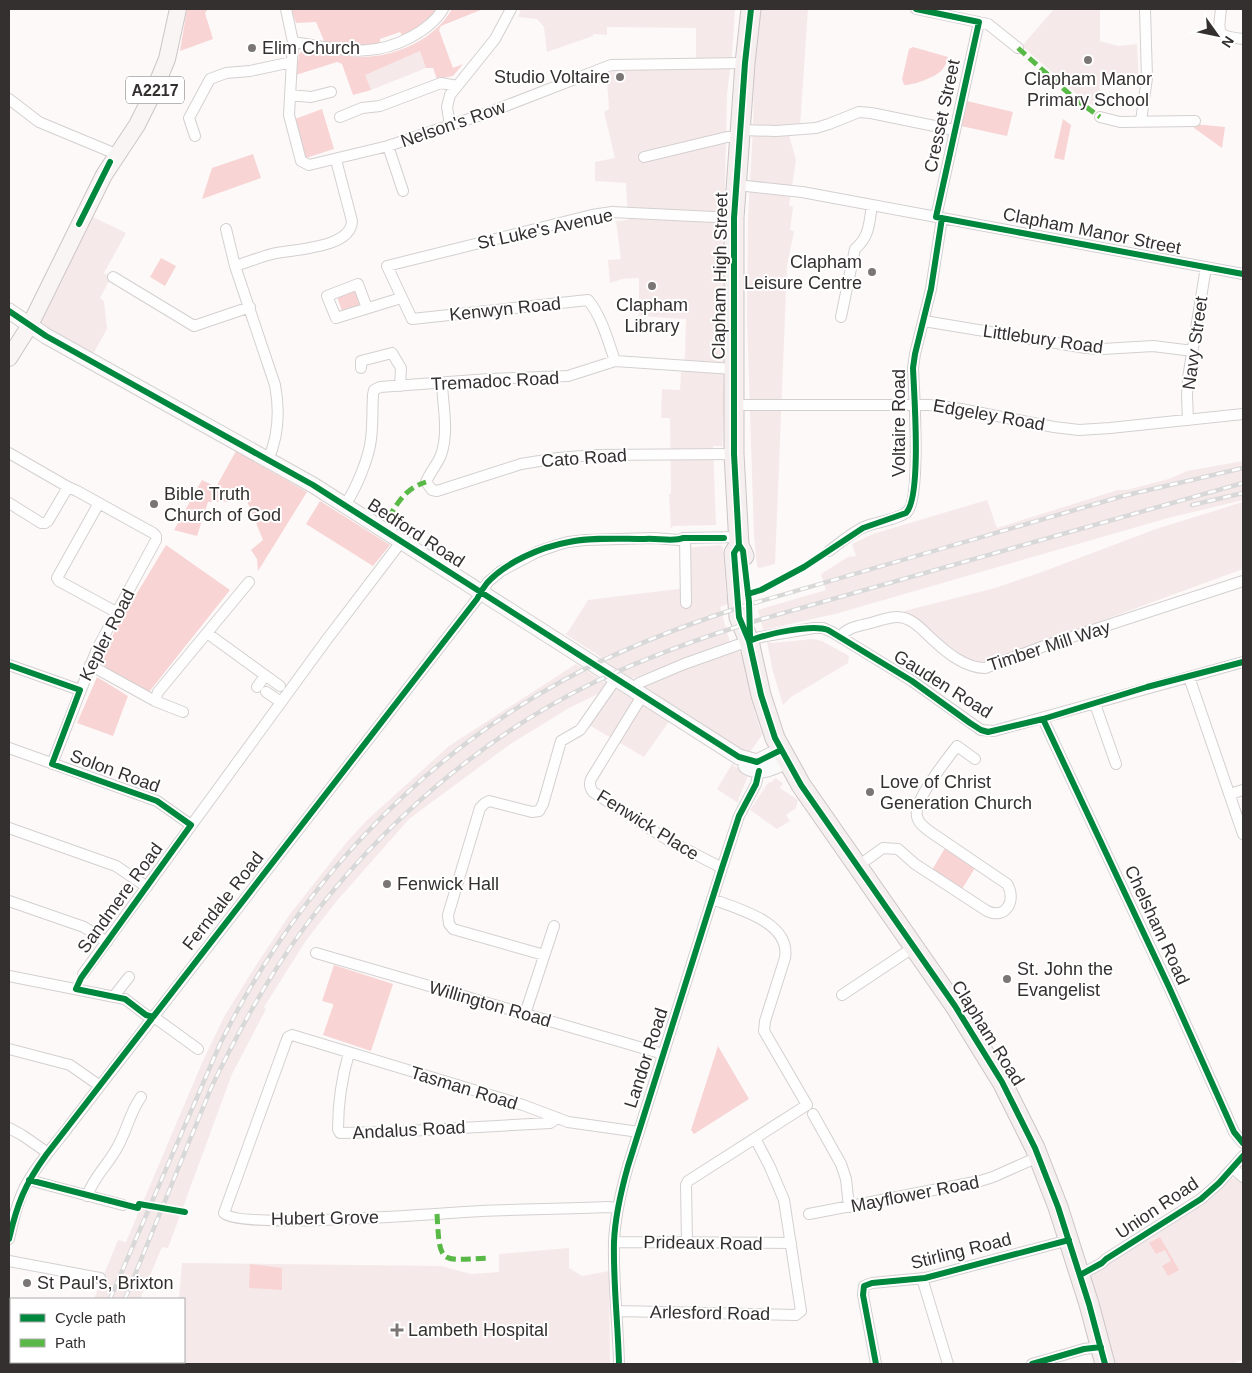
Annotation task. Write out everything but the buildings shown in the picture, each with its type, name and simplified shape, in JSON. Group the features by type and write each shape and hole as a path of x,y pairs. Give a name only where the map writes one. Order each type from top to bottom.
{"highway":[{"name":"Clapham High Street","path":"751,9 745,63 734,218 734,454 739,541 743,551 748,594 749,641 769,720 775,738 784,755"},
{"name":"Clapham Road","path":"784,755 819,812 956,1006 1002,1082 1038,1157 1069,1240 1103,1355"}],"main road":[{"name":"A2217","path":"9,358 30,325 104,175 116,154 137,125 157,85 168,53 178,9"},
{"name":"Bedford Road","path":"9,312 46,336 345,505 395,551 481,592 615,680 739,757 757,762 784,755"},
{"path":"758,771 771,768 784,755"},
{"name":"Bedford Road","path":"739,757 745,765 758,771"}],"street":[{"path":"286,9 293,42 290,95 311,97 331,92"},
{"path":"293,42 343,50 376,50 404,41 417,34 428,26 443,9"},
{"path":"450,125 447,107 450,95 495,39 511,9"},
{"path":"916,9 958,13 988,24 1018,48"},
{"path":"1141,121 1147,86 1145,9"},
{"path":"1222,9 1220,30 1227,37 1243,39"},
{"name":"Cresset Street","path":"939,217 954,130 979,22"},
{"path":"195,136 189,118 210,79 226,72 250,71 292,62"},
{"name":"Nelson's Row","path":"290,95 289,114 301,161 306,165 312,165 388,146 490,112 611,65 745,63"},
{"path":"340,117 362,108 380,106 441,83 456,86"},
{"path":"9,99 39,122 116,154"},
{"path":"644,157 741,133 816,128 859,112 954,130"},
{"path":"1100,117 1120,122 1195,121"},
{"path":"388,146 403,191"},
{"path":"235,266 274,254 306,249 337,240 346,235 352,227 352,221 336,160"},
{"name":"Clapham Manor Street","path":"737,185 802,192 1243,274"},
{"path":"841,317 855,249 863,242 867,234 872,205"},
{"name":"St Luke's Avenue","path":"387,266 592,215 612,212 734,218"},
{"name":"Voltaire Road","path":"829,551 863,528 901,515 909,510 914,474 913,368 931,290 939,217"},
{"path":"226,229 235,266 275,385 279,415 277,433 268,460"},
{"name":"Kenwyn Road","path":"387,266 412,319 588,300 606,332 615,361"},
{"name":"Navy Street","path":"1188,420 1187,396 1206,268"},
{"path":"113,277 194,326 250,307"},
{"path":"367,308 401,298"},
{"name":"Littlebury Road","path":"924,321 1094,348 1152,346 1193,351"},
{"path":"361,368 361,361 392,352 400,368 400,386"},
{"name":"Tremadoc Road","path":"345,505 368,454 371,440 374,390 380,387 442,384 489,379 568,376 615,361 733,369"},
{"name":"Cato Road","path":"442,384 444,442 440,456 426,482 432,490 437,491 521,464 558,458 594,455 734,454"},
{"name":"Edgeley Road","path":"734,405 914,404 961,409 1079,430 1243,414"},
{"path":"9,453 99,503 58,578 59,581 116,612"},
{"path":"9,503 41,523 45,523 68,487"},
{"name":"Kepler Road","path":"52,764 90,665 116,612 156,540 156,536 153,533 99,503"},
{"name":"Ferndale Road","path":"9,1239 12,1210 29,1180 48,1153 488,582 511,564 536,552 568,542 654,538 739,541"},
{"path":"684,538 686,603"},
{"name":"Sandmere Road","path":"84,974 281,702 395,551"},
{"name":"Timber Mill Way","path":"840,637 845,630 888,618 902,617 916,624 934,641 963,662 978,668 985,668 1047,645 1243,581"},
{"path":"155,701 158,692 249,582"},
{"name":"Gauden Road","path":"637,693 639,683 684,664 760,637 819,627 828,630 912,681 981,730 994,731 1044,719 1243,662"},
{"path":"207,633 280,686"},
{"path":"9,665 80,690"},
{"path":"90,665 142,696 183,712"},
{"path":"265,676 262,689 281,702"},
{"path":"1189,677 1243,834"},
{"path":"544,955 453,929 449,924 448,916 478,812 482,805 489,801 532,812 539,810 561,741 580,730 615,680"},
{"name":"Fenwick Place","path":"637,693 591,779 591,789 668,840 722,868"},
{"path":"1095,704 1116,764"},
{"name":"Chelsham Road","path":"1044,719 1167,982 1234,1132 1243,1143"},
{"path":"858,866 883,848 898,849 915,864 992,914 1006,909 1012,900 1012,891 1007,884 928,832 920,824 917,817 926,788 957,746 975,759"},
{"name":"Solon Road","path":"9,748 156,801 192,825"},
{"name":"Landor Road","path":"620,1364 614,1242 618,1208 639,1132 712,899 740,816 756,784 758,771"},
{"path":"1230,794 1243,790"},
{"path":"9,828 116,866 147,887"},
{"path":"712,899 762,919 776,931 784,943 786,948 785,958 765,1021 764,1032 841,1164 846,1179 849,1207"},
{"path":"9,901 84,927 107,942"},
{"path":"525,1014 554,926"},
{"path":"842,995 914,947"},
{"name":"Willington Road","path":"316,953 663,1054"},
{"path":"9,976 125,999 198,1049"},
{"path":"114,996 129,977"},
{"name":"Tasman Road","path":"290,1036 296,1036 583,1125 639,1132"},
{"name":"Hubert Grove","path":"290,1036 286,1042 224,1211 227,1216 277,1220 331,1220 482,1211 618,1208"},
{"path":"9,1049 70,1065 100,1086"},
{"name":"Andalus Road","path":"349,1053 340,1100 338,1130 340,1132 407,1131 550,1123 558,1118"},
{"path":"87,1196 92,1183 118,1146 141,1097"},
{"path":"518,1124 523,1105"},
{"path":"687,1243 686,1185 688,1181 755,1138 810,1109"},
{"path":"9,1128 48,1153"},
{"path":"755,1138 782,1192 791,1243"},
{"name":"Union Road","path":"1080,1275 1102,1263 1201,1199 1219,1183 1243,1156"},
{"name":"Mayflower Road","path":"809,1214 980,1181 994,1177 1038,1157"},
{"path":"1233,1168 1243,1177"},
{"path":"29,1180 123,1205"},
{"name":"Stirling Road","path":"876,1364 863,1290 864,1286 872,1283 922,1278 1069,1240"},
{"name":"Prideaux Road","path":"614,1242 791,1243"},
{"name":"Arlesford Road","path":"617,1312 796,1315 801,1311 791,1243"},
{"path":"9,1261 100,1278"},
{"path":"922,1278 948,1364"},
{"path":"1032,1364 1084,1349 1103,1355"}],"shaded area":[{"path":"187,9 208,9 205,13 213,39 180,51"},
{"path":"291,9 438,9 422,25 403,37 400,32 380,39 380,45 361,47 325,43 316,22 296,23"},
{"path":"452,9 483,9 441,26 439,30 453,68 463,64 453,76 437,79 433,68 426,68 420,51 365,75 371,90 353,95 342,64 337,62 296,75 299,54 303,50 356,57 390,53 403,49 426,37 436,29"},
{"path":"521,9 735,9 727,94 722,325 725,402 722,446 713,446 716,525 673,526 671,529 669,494 671,494 670,418 661,418 662,389 680,390 685,356 686,319 639,316 639,278 622,279 610,283 608,260 621,259 616,221 628,220 626,183 595,181 595,162 615,158 604,112 609,109 606,67 696,66 696,28 607,27 607,35 593,34 593,36 547,52 544,27 537,19 518,17"},
{"path":"761,9 808,9 800,126 789,135 796,160 789,205 793,207 790,230 794,231 787,266 775,564 759,568 757,566 754,536 747,319 748,218 753,127 754,61"},
{"name":"Clapham Manor Primary School","path":"1054,9 1100,9 1100,41 1118,46 1137,44 1139,81 1100,74 1099,107 1087,103 1022,46"},
{"path":"913,47 948,57 948,59 944,68 938,74 928,79 904,85 902,79 909,49"},
{"path":"420,51 426,68 371,90 364,75"},
{"path":"967,101 1013,112 1007,136 961,126"},
{"path":"322,109 334,149 306,158 295,119"},
{"path":"1063,119 1071,125 1064,160 1054,158"},
{"path":"1194,124 1225,127 1222,148 1194,128"},
{"path":"253,154 261,178 202,199 212,168"},
{"path":"93,217 126,233 104,273 111,277 100,298 104,301 107,329 92,356 40,325"},
{"path":"161,258 176,266 165,286 150,277"},
{"path":"355,289 361,305 342,311 337,297"},
{"path":"236,451 307,492 258,571 257,559 251,550 263,540 247,501 208,502 197,536 174,530 202,480 216,487"},
{"path":"1243,461 1243,500 1168,518 835,614 763,630 758,610 826,590 821,574 848,557 856,556 852,544 873,534 987,500 997,528 1118,490 1126,490 1169,479 1187,471"},
{"path":"320,501 390,545 373,566 306,524"},
{"path":"1243,502 1243,569 994,660 980,662 964,657 904,611 995,588 1156,529"},
{"path":"166,545 230,590 149,692 100,665 116,628"},
{"path":"720,545 723,547 726,593 730,603 720,607 730,642 628,680 598,655 565,634 588,600 686,588 686,548"},
{"path":"813,639 822,641 849,656 848,663 791,697 783,705 773,672 767,642"},
{"path":"736,650 743,654 755,712 762,735 748,755 677,710 644,757 589,725 611,693 618,687 647,683"},
{"path":"576,664 606,683 600,693 569,708 509,745 409,819 335,903 305,942 264,1007 266,1009 232,1074 168,1248 162,1247 140,1298 94,1298 118,1240 126,1242 202,1063 224,1017 253,970 290,914 346,843 366,821 449,746"},
{"path":"97,677 128,696 113,736 77,723"},
{"path":"732,764 748,776 738,803 717,789"},
{"path":"775,778 783,783 780,788 798,800 796,808 786,815 790,821 777,829 750,810 768,783 772,782"},
{"path":"945,848 975,868 962,889 932,870"},
{"path":"334,965 393,984 371,1051 323,1035 333,1004 322,1001"},
{"path":"718,1046 749,1099 694,1134 691,1130"},
{"path":"1232,1178 1243,1180 1243,1360 1231,1364 1113,1364 1088,1273 1208,1201"},
{"path":"1160,1237 1179,1270 1168,1276 1162,1266 1171,1261 1165,1250 1156,1254 1149,1243"},
{"name":"Lambeth Hospital","path":"569,1248 569,1268 582,1276 609,1271 610,1364 170,1364 185,1363 185,1298 179,1298 182,1263 441,1266 471,1274 499,1272 499,1254"},
{"path":"250,1264 282,1268 282,1290 249,1288"}],"railway":[{"path":"110,1298 220,1044 250,988 284,935 322,884 363,836 408,792 456,751 508,714 584,669 629,648 698,622 744,606 1123,496 1243,468"},
{"path":"125,1298 211,1088 265,986 290,947 334,890 366,854 436,786 475,755 515,727 556,702 639,662 700,639 762,619 1243,483"},
{"path":"1192,505 1243,493"}],"marked path":[{"path":"1018,48 1075,99 1100,117"},
{"path":"388,518 408,492 426,482"},
{"path":"437,1214 439,1243 445,1256 451,1259 489,1258"}],"cycle path":[{"path":"750,636 749,602 743,551 739,545 734,454 734,218 745,63 751,9"},
{"path":"916,9 979,22 936,217 1243,274"},
{"path":"79,224 110,162"},
{"path":"748,594 761,590 804,567 863,528 906,513 911,503 916,467 913,368 931,289 942,218"},
{"path":"9,311 46,336 313,485 739,757 757,762 781,750"},
{"path":"9,1239 15,1215 23,1195 32,1175 46,1155 495,575 525,556 558,544 578,540 724,538"},
{"path":"739,545 734,553 739,617 749,641 761,695 775,738 801,785 955,1006 1002,1082 1035,1148 1058,1207 1089,1304 1105,1364"},
{"path":"749,641 766,635 800,629 820,628 828,630 912,681 970,723 988,732 1043,719 1147,687 1243,662"},
{"path":"9,665 80,690 52,764 157,801 191,825 81,978 76,989 125,999 146,1015 153,1017"},
{"path":"1043,719 1169,987 1234,1132 1243,1143"},
{"path":"619,1364 614,1242 621,1194 628,1166 722,868 739,816 756,784 759,771"},
{"path":"1080,1275 1102,1263 1201,1199 1219,1183 1243,1156"},
{"path":"29,1180 138,1208 139,1204 185,1212"},
{"path":"876,1364 863,1295 864,1286 872,1283 925,1278 1069,1240"},
{"path":"1032,1364 1084,1349 1101,1347"}],"place":[{"name":"Elim Church","path":"252,48"},
{"name":"Clapham Manor Primary School","path":"1088,60"},
{"name":"Studio Voltaire","path":"620,77"},
{"name":"Clapham Leisure Centre","path":"872,272"},
{"name":"Clapham Library","path":"652,286"},
{"name":"Bible Truth Church of God","path":"154,504"},
{"name":"Love of Christ Generation Church","path":"870,792"},
{"name":"Fenwick Hall","path":"387,884"},
{"name":"St. John the Evangelist","path":"1007,979"},
{"name":"St Paul's, Brixton","path":"27,1283"},
{"name":"Lambeth Hospital","path":"397,1330"}]}
